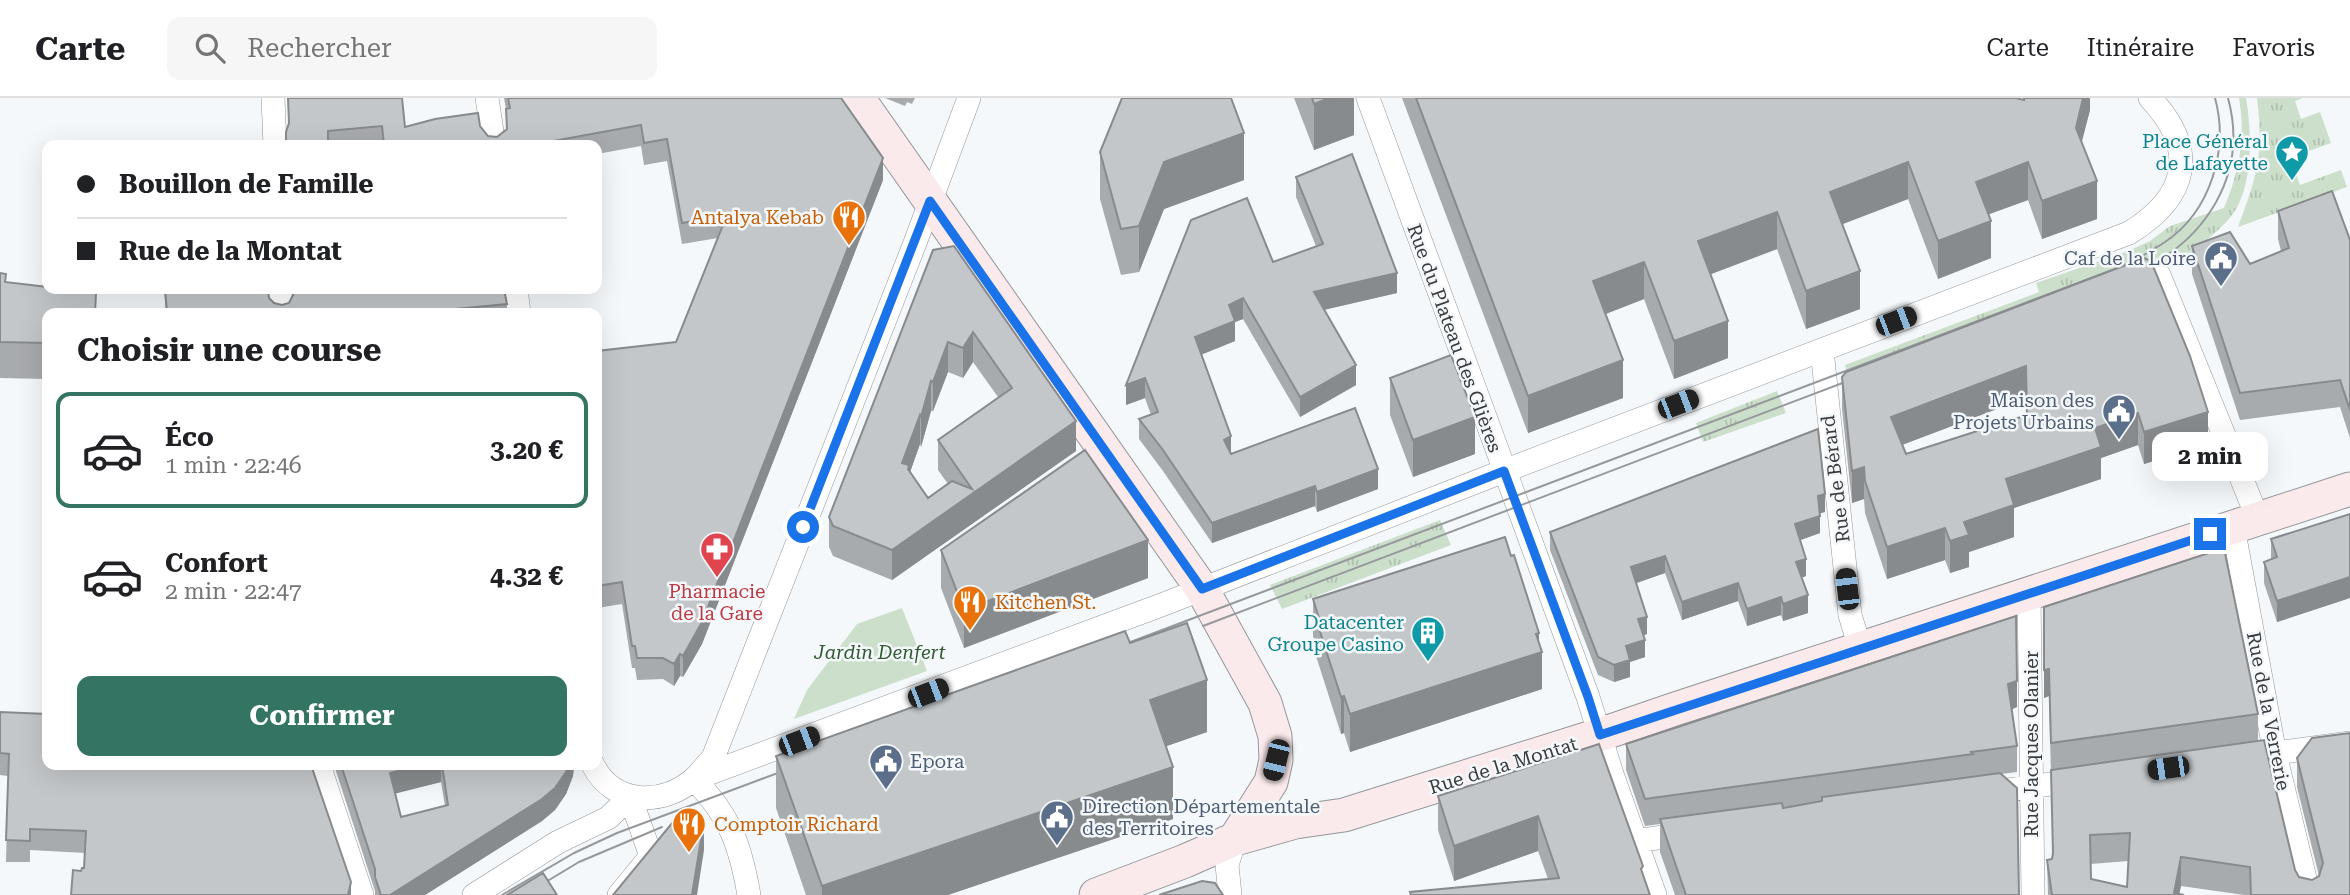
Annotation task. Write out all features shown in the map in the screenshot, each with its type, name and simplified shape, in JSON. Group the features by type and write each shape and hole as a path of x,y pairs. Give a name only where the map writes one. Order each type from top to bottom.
{"main road":[{"path":"858,98 1202,589 1265,703 1275,736 1276,760 1271,782 1235,838"},
{"name":"Rue de la Montat","path":"1096,895 1185,861 1235,838 1294,822 1344,815 1600,735 2350,489"}],"street":[{"path":"487,98 493,140"},
{"path":"694,779 713,758 969,98"},
{"name":"Rue du Plateau des Glières","path":"1368,98 1588,697 1655,895"},
{"path":"596,770 612,789 630,797 649,798 670,794 694,779 1202,589 2129,233 2156,215 2173,195 2178,180 2180,163 2176,135 2163,112 2150,98"},
{"path":"275,140 273,100 299,100"},
{"name":"Rue de la Verrerie","path":"2160,275 2246,523 2275,754 2309,895"},
{"name":"Rue de Bérard","path":"1822,350 1850,615 1860,648"},
{"name":"Rue Jacques Olanier","path":"2029,594 2033,895"},
{"path":"2222,761 2350,743"},
{"path":"321,770 362,895"},
{"path":"1970,795 2100,777"},
{"path":"694,779 724,814 741,859 749,895"},
{"path":"474,895 558,842 608,818 630,797"},
{"path":"619,895 651,856 630,797"},
{"path":"1636,841 1716,830"},
{"path":"1230,895 1227,865 1235,838"}],"green space":[{"path":"2239,98 2246,98 2250,145 2243,194 2228,220 2191,254 1852,386 1845,365 2039,292 2036,283 2128,251 2150,241 2170,226 2224,208 2240,154 2242,127"},
{"path":"2257,98 2303,98 2295,101 2301,119 2320,112 2331,143 2290,158 2300,185 2341,170 2347,187 2238,227 2257,164 2260,135"},
{"path":"1777,391 1786,413 1703,442 1696,423"},
{"path":"1440,520 1451,545 1282,609 1270,585"},
{"name":"Jardin Denfert","path":"902,608 927,671 794,719 807,690 857,624"}],"building":[{"path":"288,98 402,98 405,127 435,119 478,113 480,126 488,136 497,137 507,129 506,109 510,108 508,98 841,98 883,158 702,622 683,656 680,654 674,664 663,658 637,658 635,646 632,646 622,582 602,585 602,350 676,342 727,215 682,223 667,139 644,143 641,125 558,140 383,140 382,126 328,131 328,140 286,140 289,123"},
{"path":"1122,98 1231,98 1244,133 1164,162 1139,226 1121,229 1100,152"},
{"path":"1312,98 1329,98 1314,104"},
{"path":"1416,98 2083,98 2076,128 2097,181 2042,201 2028,162 1976,182 1991,221 1938,241 1908,162 1830,192 1860,271 1806,291 1777,212 1698,241 1728,321 1674,341 1644,262 1593,281 1623,360 1528,396"},
{"path":"1352,154 1397,273 1314,292 1356,365 1300,397 1243,298 1229,305 1235,321 1195,337 1231,436 1224,440 1231,454 1355,408 1378,469 1317,492 1315,486 1212,523 1139,419 1158,412 1145,378 1126,385 1191,220 1247,198 1273,262 1323,244 1296,177"},
{"path":"2332,191 2350,240 2350,410 2340,380 2240,393 2192,246 2230,232 2250,264 2289,248 2278,211"},
{"path":"954,246 1076,421 892,550 833,526 829,517 933,250","holes":["973,332 1012,388 938,440 972,489 952,481 928,498 908,469 909,465 902,463 948,342 963,348"]},
{"path":"2144,258 2151,261 2190,356 2208,412 2144,432 2138,413 2095,428 2101,447 2006,479 2014,505 1964,522 1969,535 1950,541 1945,528 1887,547 1865,481 1864,467 1852,471 1842,377 1846,372","holes":["2026,366 2027,415 1906,454 1891,417"]},
{"path":"0,273 6,274 5,282 42,286 42,294 96,294 95,308 42,308 42,343 0,342"},
{"path":"165,294 269,294 274,303 282,305 289,303 294,294 505,294 507,304 466,308 167,308"},
{"path":"1451,355 1475,417 1413,440 1390,378"},
{"path":"1818,429 1825,494 1818,496 1820,516 1795,524 1806,559 1796,562 1808,595 1783,604 1781,597 1747,609 1738,583 1682,602 1665,556 1631,567 1647,617 1638,619 1645,640 1626,646 1630,660 1614,665 1598,657 1550,532"},
{"path":"1085,450 1148,540 964,610 941,550"},
{"path":"2350,514 2350,577 2277,601 2264,562 2277,557 2271,539"},
{"name":"Datacenter Groupe Casino","path":"1505,537 1511,556 1514,555 1539,633 1536,634 1542,652 1350,714 1344,696 1341,697 1316,619 1319,618 1313,599"},
{"path":"2224,548 2258,714 2051,743 2049,669 2044,670 2044,607"},
{"path":"2016,616 2017,681 2008,684 2017,746 1645,799 1626,744"},
{"path":"1187,623 1207,680 1150,700 1173,767 822,886 776,756 1125,631 1130,643"},
{"path":"0,712 42,714 42,770 313,770 351,882 348,895 71,895 73,870 81,871 84,868 86,831 30,829 30,841 6,840 9,754 0,753"},
{"path":"2350,733 2350,895 2251,895 2250,867 2181,857 2174,893 2184,895 2052,895 2047,860 2052,859 2053,853 2051,770 2264,740 2295,870 2299,877 2312,880 2319,876 2323,863 2297,758 2312,738","holes":["2130,833 2127,887 2091,879 2090,835"]},
{"path":"1599,744 1643,866 1641,869 1650,895 1411,895 1410,892 1559,878 1538,816 1454,846 1438,796"},
{"path":"343,770 402,770 390,773 401,817 448,805 443,770 567,770 555,788 542,799 390,895 381,895"},
{"path":"2000,773 2017,788 2019,895 1686,895 1660,819 1782,803 1783,808 1822,801 1822,797"},
{"path":"682,811 704,821 692,895 613,895"},
{"path":"543,873 557,895 507,895"},
{"path":"1202,881 1215,883 1223,895 1159,895"}],"tram line":[{"path":"1112,649 2128,264 2181,229 2205,196 2212,178 2220,138 2215,98"},
{"path":"2136,272 2161,259 2182,243 2201,224 2216,203 2226,179 2232,153 2233,126 2228,98"},
{"path":"1203,626 1861,376"},
{"path":"502,895 574,853 617,833 794,767"},
{"path":"524,895 579,862 662,827"}],"place":[{"name":"Place Général de Lafayette","path":"2292,182"},
{"name":"Antalya Kebab","path":"849,247"},
{"name":"Caf de la Loire","path":"2221,288"},
{"name":"Maison des Projets Urbains","path":"2119,441"},
{"name":"Pharmacie de la Gare","path":"717,579"},
{"name":"Kitchen St.","path":"970,632"},
{"name":"Datacenter Groupe Casino","path":"1428,663"},
{"name":"Epora","path":"886,791"},
{"name":"Direction Départementale des Territoires","path":"1057,847"},
{"name":"Comptoir Richard","path":"689,854"}],"route":[{"path":"803,527 930,201 1202,589 1504,471 1600,735 2210,534"}]}
